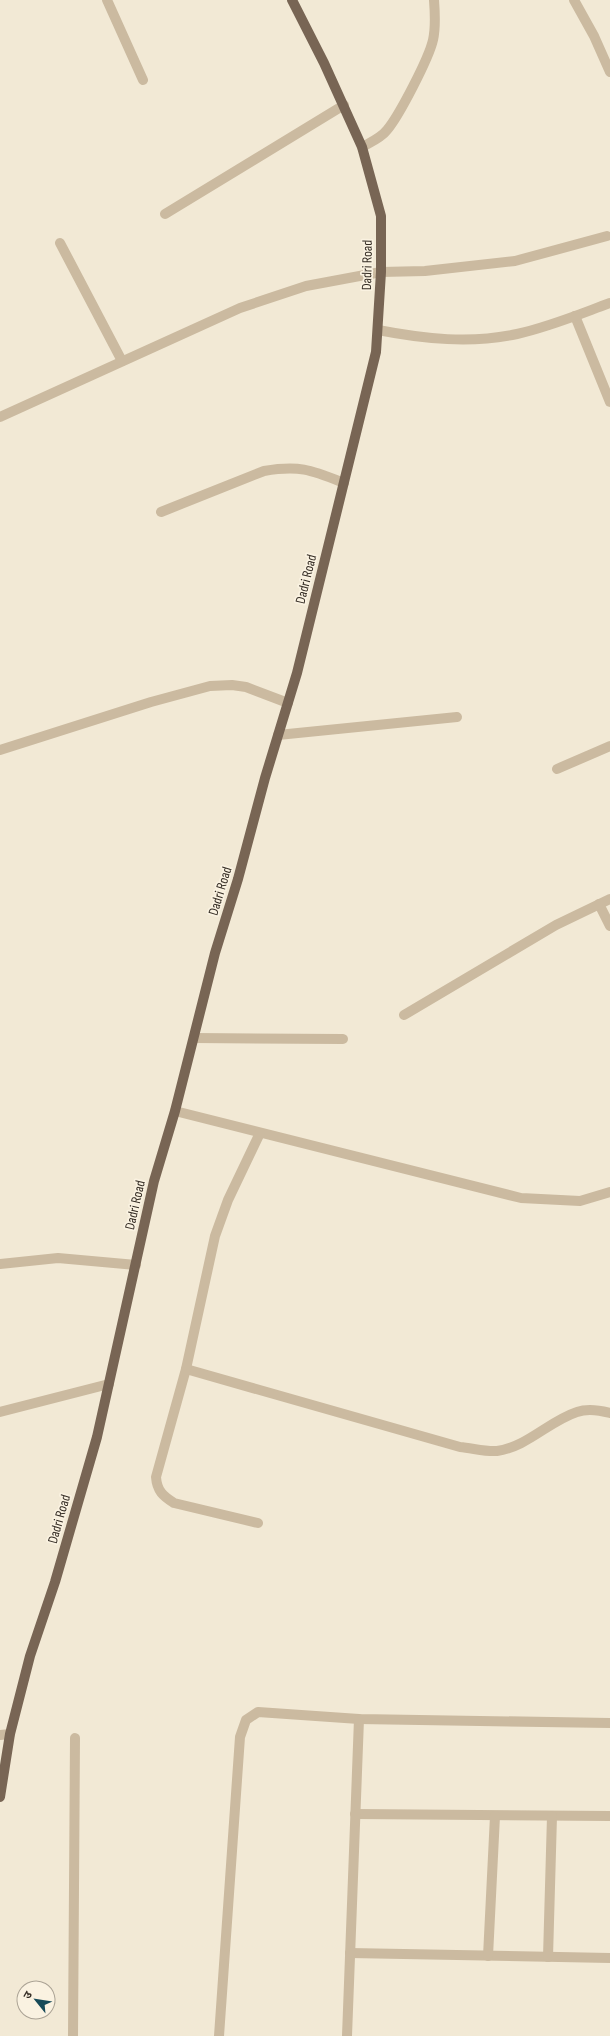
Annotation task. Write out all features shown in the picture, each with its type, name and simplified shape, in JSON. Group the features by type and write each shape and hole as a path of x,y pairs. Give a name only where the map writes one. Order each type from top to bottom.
{"main road":[{"name":"Dadri Road","path":"0,1797 5,1734 55,1582 97,1437 154,1181 175,1110 215,954 297,674 376,352 381,272 381,216 362,147 344,106 292,0"}],"street":[{"path":"107,0 143,80"},
{"path":"362,147 378,139 388,130 427,56 434,31 434,0"},
{"path":"574,0 594,36 610,72"},
{"path":"165,214 344,106"},
{"path":"0,417 240,308 306,286 381,272 425,271 515,261 607,236"},
{"path":"60,243 122,362"},
{"path":"378,330 422,337 451,339 488,338 518,334 610,303"},
{"path":"575,316 610,402"},
{"path":"160,512 264,471 303,468 344,483"},
{"path":"0,750 151,702 210,686 232,685 246,687 288,703"},
{"path":"278,735 457,717"},
{"path":"557,769 610,746"},
{"path":"404,1015 556,925 610,899"},
{"path":"599,904 610,926"},
{"path":"194,1038 343,1039"},
{"path":"175,1110 260,1133 520,1198 580,1201 610,1192"},
{"path":"258,1523 174,1503 164,1496 157,1488 156,1477 186,1369 215,1236 228,1200 260,1133"},
{"path":"0,1264 58,1258 136,1265"},
{"path":"186,1369 460,1447 482,1450 497,1451 517,1445 577,1412 597,1410 610,1413"},
{"path":"0,1412 109,1384"},
{"path":"219,2036 240,1737 246,1720 258,1712 359,1718 610,1723"},
{"path":"347,2036 359,1718"},
{"path":"73,2036 75,1738"},
{"path":"355,1814 610,1816"},
{"path":"488,1956 495,1816"},
{"path":"548,1958 552,1816"},
{"path":"350,1954 610,1958"}]}
